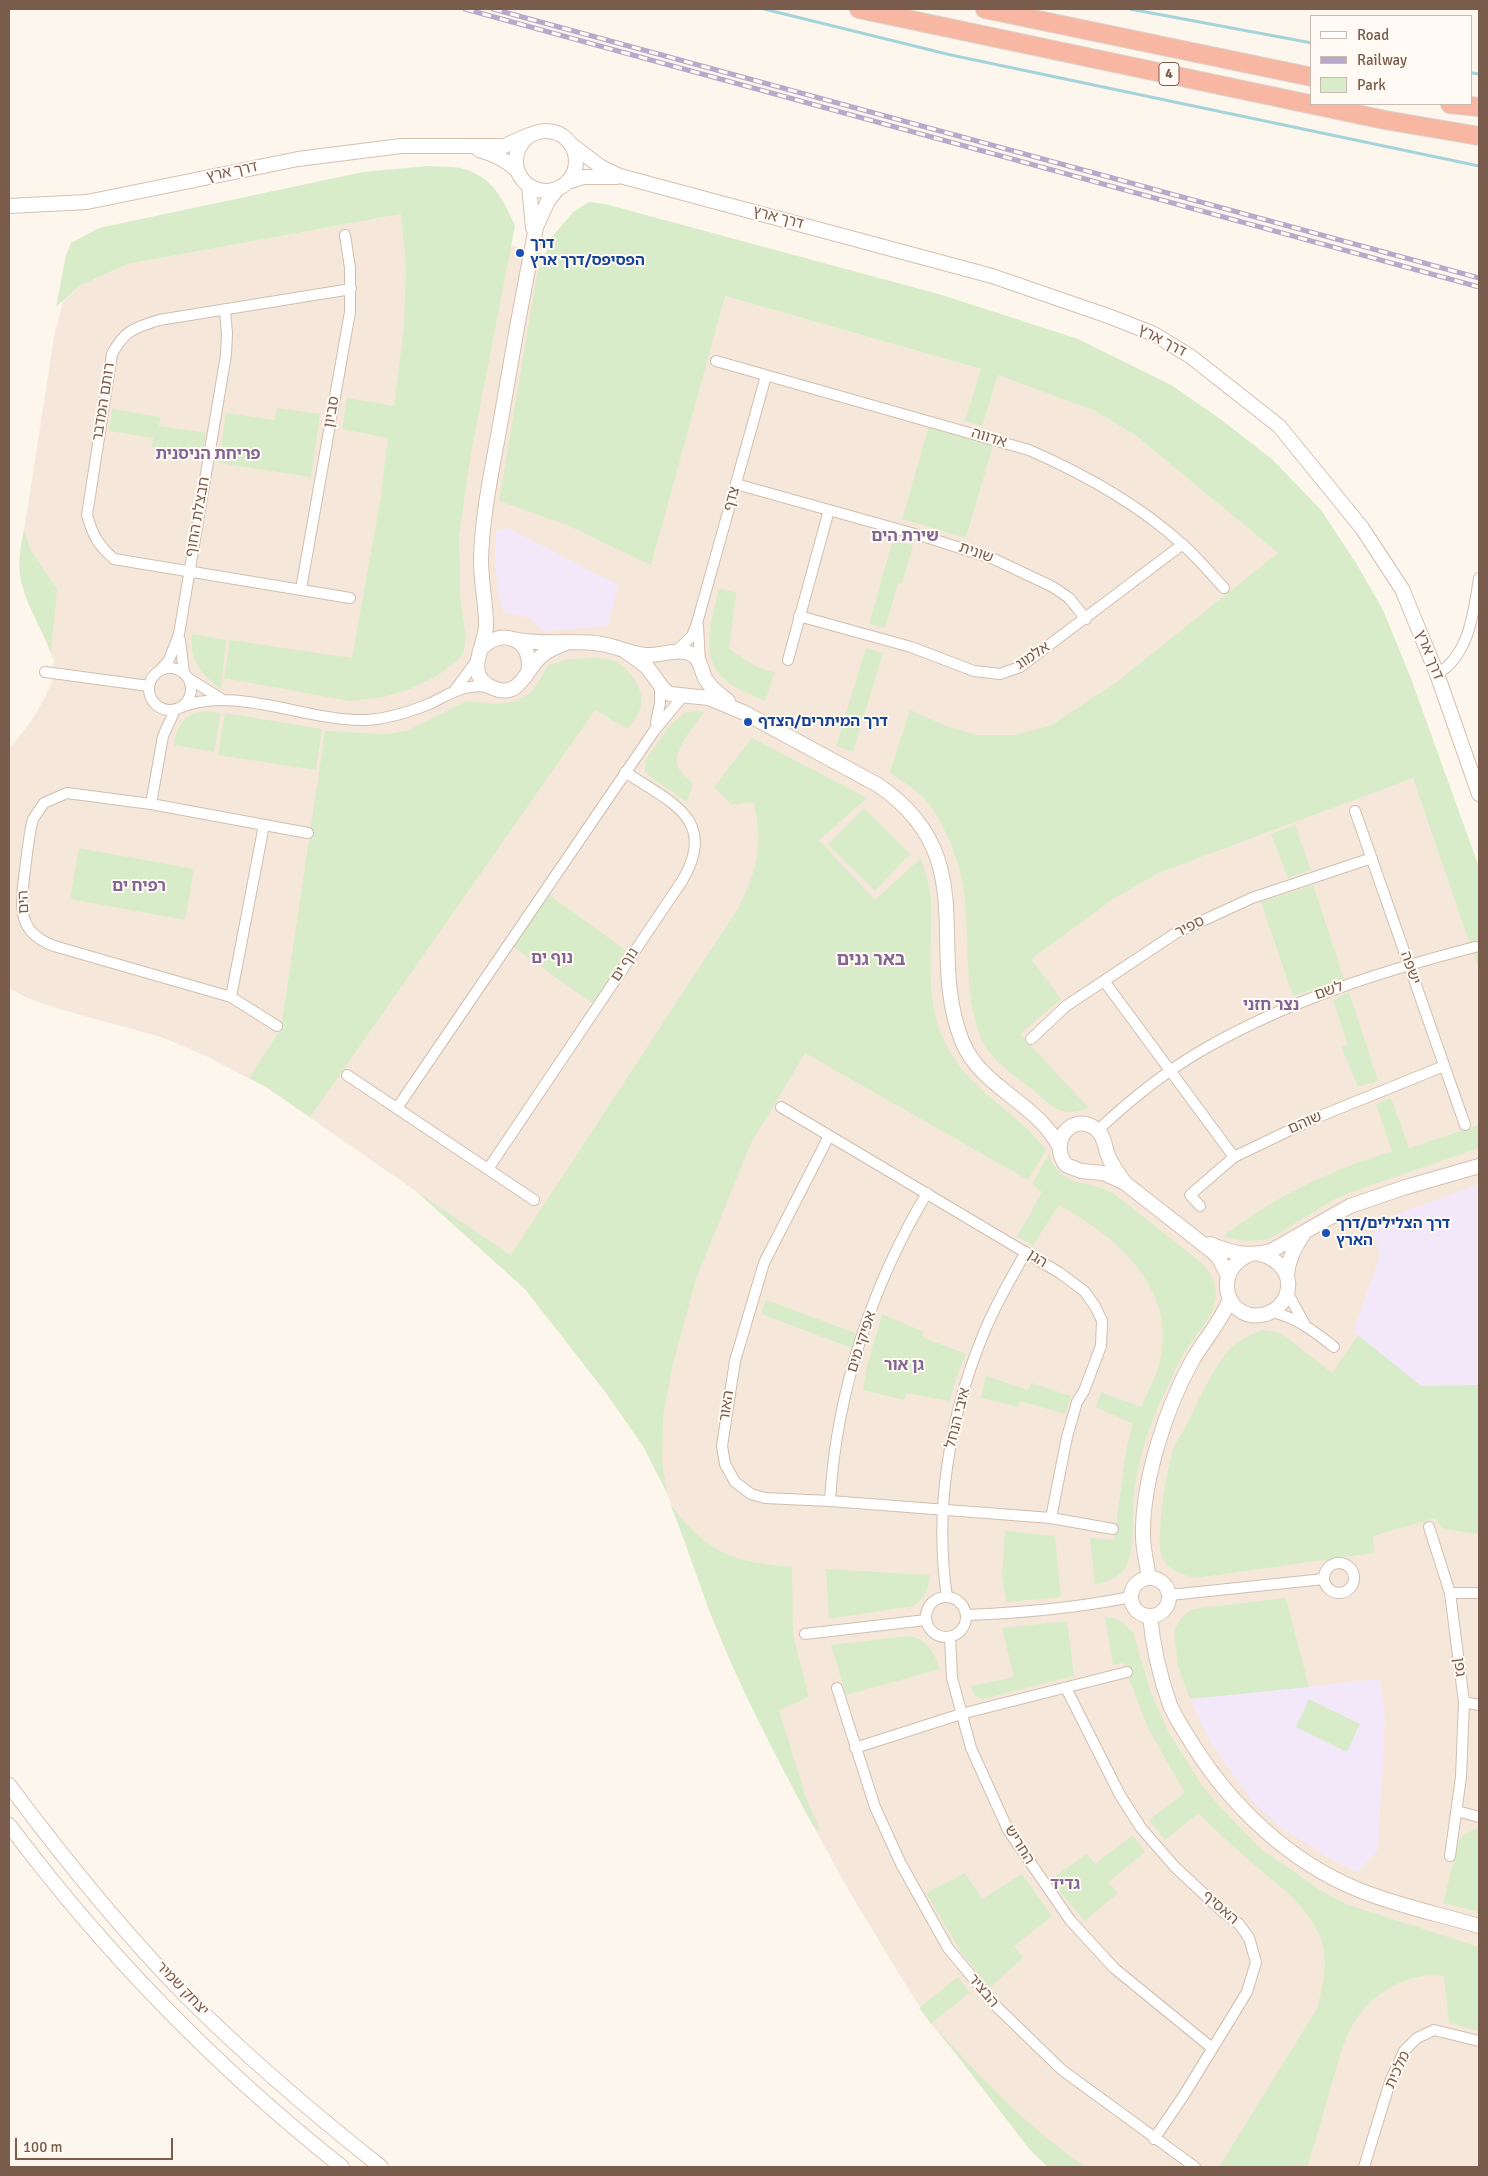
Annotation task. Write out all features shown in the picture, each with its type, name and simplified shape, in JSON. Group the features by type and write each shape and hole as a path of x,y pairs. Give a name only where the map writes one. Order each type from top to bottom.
{"highway":[{"name":"4","path":"858,9 1310,104"},
{"name":"4","path":"985,9 1310,77"},
{"name":"4","path":"1314,105 1385,120 1479,136"},
{"path":"1460,105 1479,107"}],"street":[{"path":"493,688 480,677 479,655 486,635 481,561 487,499 533,242 542,212 562,185 573,174 576,164 572,145 565,138 548,130 538,131 529,135 517,150 515,160 521,179 529,186 538,190 548,191 562,185"},
{"name":"דרך ארץ","path":"9,206 87,202 298,159 401,146 504,146 529,135"},
{"name":"דרך ארץ","path":"572,145 601,167 620,176 992,276 1137,327 1154,334 1183,351 1279,426 1317,470 1362,528 1402,589 1437,674 1479,794"},
{"name":"דרך ארץ","path":"456,146 493,154 508,162 517,170"},
{"name":"דרך ארץ","path":"562,185 583,178 620,176"},
{"path":"529,186 532,200 533,242"},
{"name":"סביון","path":"301,589 350,312 351,289 345,235"},
{"name":"רותם המדבר","path":"189,572 114,559 101,548 92,532 87,515 88,498 112,354 121,338 137,327 159,320 225,311 351,289"},
{"name":"חבצלת החוף","path":"186,676 180,655 180,634 226,355 225,311"},
{"name":"אדווה","path":"716,362 1029,450 1060,464 1119,496 1183,544 1224,588"},
{"name":"צדף","path":"672,653 692,636 697,623 766,376"},
{"name":"שונית","path":"736,484 929,538 994,559 1053,587 1069,598 1086,619"},
{"path":"788,660 829,510"},
{"name":"אלמוג","path":"799,616 911,647 974,671 1000,674 1020,667 1183,544"},
{"path":"189,572 350,598"},
{"path":"1437,674 1455,661 1462,646 1470,626 1479,578"},
{"path":"483,591 494,621 511,638 521,643 528,654 530,665 528,673"},
{"name":"צדף","path":"697,623 701,668"},
{"name":"חבצלת החוף","path":"162,669 169,660 180,634"},
{"path":"455,690 489,641 498,637 539,644 569,642 603,644 645,655 688,652 717,692 745,713"},
{"path":"156,706 168,710 179,708 195,701 224,699 336,718 366,720 395,716 427,704 455,690 478,686 510,690 518,686 540,657 569,642"},
{"path":"624,650 647,667 670,694 708,698 745,713 878,785 903,805 920,825 936,855 945,886 950,990 955,1020 963,1043 978,1067 990,1080 1038,1118 1053,1135 1059,1146 1061,1158 1066,1165 1081,1171 1103,1173 1126,1183 1198,1239 1219,1258 1228,1276"},
{"path":"654,731 659,713 660,683 658,670 660,664 672,653"},
{"path":"163,736 156,706 149,695 152,677 162,669 174,668 207,691 224,699"},
{"path":"397,1108 654,731 686,696 700,685 701,668"},
{"path":"45,672 149,686"},
{"path":"151,804 163,736 179,708 187,702 191,689 186,676"},
{"name":"נוף ים","path":"488,1170 682,880 694,857 695,835 689,819 677,807 625,772"},
{"name":"הים","path":"276,1026 231,998 48,944 35,936 25,921 21,904 31,827 33,819 44,803 67,793 151,804 308,833"},
{"name":"ישפה","path":"1355,811 1465,1125"},
{"path":"231,998 264,826"},
{"name":"ספיר","path":"1031,1039 1066,1006 1176,933 1252,898 1372,858"},
{"name":"לשם","path":"1098,1130 1116,1113 1205,1048 1267,1016 1317,995 1409,964 1475,947"},
{"path":"1104,981 1234,1157"},
{"name":"שוהם","path":"1200,1206 1190,1195 1234,1157 1313,1119 1444,1066"},
{"path":"347,1075 534,1200"},
{"name":"הגן","path":"781,1108 1026,1252 1084,1291 1094,1306 1102,1321 1101,1346 1084,1391 1077,1402 1066,1437 1051,1518"},
{"path":"1038,1118 1061,1124 1091,1126 1098,1130 1110,1160 1126,1183"},
{"path":"1059,1146 1062,1135 1069,1128 1076,1125"},
{"name":"האור","path":"830,1136 764,1263 735,1361 722,1446 725,1464 735,1482 751,1494 765,1498 943,1509"},
{"path":"1081,1171 1089,1170 1096,1166 1102,1160 1105,1148"},
{"path":"1306,1231 1288,1264 1287,1292 1279,1307 1272,1312 1260,1316 1243,1312 1230,1299 1226,1283 1237,1261 1271,1251 1306,1231 1350,1206 1479,1166"},
{"name":"אפיקי מים","path":"830,1501 836,1440 859,1344 904,1231 927,1193"},
{"path":"1198,1239 1225,1250 1256,1254 1277,1261 1287,1275"},
{"name":"איבי הנחל","path":"947,1597 942,1568 943,1509 949,1455 961,1399 981,1340 1026,1252"},
{"path":"1287,1292 1305,1324"},
{"path":"1149,1578 1143,1536 1146,1506 1162,1432 1178,1389 1193,1360 1213,1331 1230,1299"},
{"path":"1213,1331 1243,1312"},
{"path":"1272,1312 1288,1316 1305,1324 1334,1347"},
{"path":"943,1509 1051,1518 1113,1529"},
{"name":"גפן","path":"1429,1527 1450,1593 1464,1702 1463,1749 1457,1812 1450,1856"},
{"path":"1149,1578 1158,1579 1164,1583 1170,1595 1169,1602 1164,1611 1150,1616 1138,1612 1131,1597 1132,1591 1138,1582 1149,1578"},
{"path":"1170,1595 1324,1578"},
{"path":"1450,1593 1479,1593"},
{"path":"947,1597 962,1604 966,1615 964,1626 956,1635 950,1637 938,1636 928,1626 926,1620 931,1604 947,1597"},
{"path":"966,1615 1089,1606 1131,1597"},
{"path":"1150,1616 1154,1646 1171,1707 1209,1770 1242,1809 1272,1836 1311,1865 1359,1890 1479,1926"},
{"path":"805,1634 926,1620"},
{"name":"החריש","path":"950,1637 952,1678 971,1748 1008,1830 1070,1920 1114,1968 1212,2048"},
{"path":"856,1748 961,1714 1127,1672"},
{"name":"הבציר","path":"838,1688 875,1807 901,1864 948,1948 998,2008 1062,2070 1154,2139 1195,2167"},
{"name":"האסיף","path":"1066,1688 1120,1794 1141,1828 1175,1867 1221,1910 1240,1924 1249,1938 1256,1962 1246,1992 1184,2095 1154,2139"},
{"path":"1464,1702 1479,1704"},
{"name":"יצחק שמיר","path":"9,1785 54,1845 108,1910 187,1996 251,2059 381,2167"},
{"path":"1457,1812 1479,1817"},
{"name":"יצחק שמיר","path":"9,1825 89,1926 170,2014 235,2076 342,2167"},
{"name":"מלכית","path":"1364,2167 1390,2082 1404,2051 1417,2038 1434,2030 1479,2041"}],"shaded area":[{"name":"באר גנים","path":"401,214 644,283 725,296 977,368 1037,388 1093,410 1135,435 1278,553 1414,778 1479,971 1479,2167 1060,2167 968,2069 931,2024 899,1974 849,1891 812,1824 737,1675 711,1615 667,1493 643,1446 606,1393 525,1289 417,1192 266,1087 206,1056 161,1037 59,1009 27,998 9,988 9,749 32,720 43,701 52,682 54,661 20,576 20,557 54,337 63,302 81,285 128,264"},
{"path":"508,528 618,585 608,626 543,631 531,619 513,613 504,613 498,593 495,559 496,531"},
{"path":"1479,1184 1479,1385 1421,1386 1353,1332 1380,1256 1371,1224"},
{"path":"1380,1679 1385,1720 1378,1849 1358,1872 1338,1863 1278,1826 1252,1801 1210,1741 1190,1699"}],"green space":[{"path":"428,166 460,168 480,176 488,182 501,198 515,226 471,453 459,535 460,596 466,638 464,651 459,659 437,676 410,689 384,697 350,701 224,678 230,640 352,658 380,502 388,438 342,429 347,398 394,406 404,327 406,265 401,214 128,264 81,285 56,307 66,255 71,243 99,228 363,172"},
{"path":"589,202 605,204 942,295 1078,339 1171,385 1219,418 1273,460 1321,510 1356,563 1383,610 1410,676 1479,867 1479,971 1413,778 1158,873 1113,899 1031,959 1061,999 1020,1034 1089,1108 1071,1112 1058,1110 1005,1068 990,1053 980,1034 973,1012 963,886 952,847 941,822 926,800 890,772 910,710 949,727 977,735 1014,735 1050,726 1118,681 1278,553 1135,435 1093,410 998,375 982,426 965,421 981,369 725,296 651,565 567,525 499,501 537,275 552,237 573,212"},
{"path":"277,408 320,414 311,477 219,463 226,413 275,420"},
{"path":"112,409 160,417 159,426 206,433 203,454 152,447 153,438 109,431"},
{"path":"929,426 993,445 966,538 902,519"},
{"path":"24,529 30,549 57,589 51,651 22,585 19,564"},
{"path":"893,539 913,545 902,584 898,583 885,628 869,624"},
{"path":"719,588 736,593 729,649 755,666 775,673 765,701 728,683 716,669 711,659 709,635"},
{"path":"192,634 226,640 221,689 198,666 192,652"},
{"path":"866,648 883,653 853,752 836,746"},
{"path":"568,659 606,659 624,667 634,679 641,694 639,712 628,729 595,710 310,1117 266,1087 249,1078 281,1029 325,731 386,734 407,731 466,701 497,704 513,702 529,694 548,665"},
{"path":"204,711 221,713 214,752 174,745 177,732 183,722 191,715"},
{"path":"686,712 704,712 684,740 677,756 679,769 693,784 687,802 645,772 646,759 671,724"},
{"path":"225,713 322,729 316,770 218,755"},
{"path":"752,738 867,798 819,840 875,900 921,858 931,899 931,990 938,1025 945,1042 955,1060 967,1075 1021,1123 1046,1150 1028,1180 805,1053 750,1145 696,1279 672,1368 663,1417 662,1460 667,1493 643,1446 606,1393 525,1289 417,1192 511,1255 739,907 751,880 757,856 758,831 754,802 732,805 714,787"},
{"path":"864,808 910,854 875,891 828,844"},
{"path":"1295,825 1311,870 1288,878 1271,834"},
{"path":"79,848 194,869 185,920 70,899"},
{"path":"1313,885 1344,979 1293,996 1261,902"},
{"path":"549,895 628,952 592,1003 512,946"},
{"path":"1349,992 1378,1081 1358,1087 1341,1047 1348,1045 1333,1000"},
{"path":"1391,1098 1409,1148 1479,1125 1479,1148 1333,1200 1271,1238 1255,1241 1237,1240 1223,1236 1263,1208 1303,1186 1345,1167 1392,1151 1376,1104"},
{"path":"1049,1154 1060,1173 1067,1178 1113,1193 1203,1264 1212,1277 1216,1290 1215,1302 1211,1313 1179,1362 1148,1432 1136,1483 1130,1554 1126,1567 1119,1575 1095,1585 1090,1538 1114,1540 1126,1450 1133,1424 1096,1407 1101,1392 1141,1407 1158,1368 1163,1341 1161,1315 1153,1292 1140,1270 1123,1251 1081,1218 1059,1205 1033,1245 1017,1237 1042,1192 1032,1184"},
{"path":"766,1300 858,1334 852,1348 761,1314"},
{"path":"882,1314 924,1332 922,1337 966,1354 956,1378 950,1401 906,1393 904,1400 863,1390 867,1366"},
{"path":"1262,1330 1281,1333 1332,1373 1358,1335 1421,1386 1479,1385 1479,1534 1443,1529 1435,1518 1373,1536 1374,1553 1195,1578 1181,1574 1169,1566 1163,1559 1160,1538 1165,1488 1173,1450 1219,1363 1232,1347 1250,1335"},
{"path":"986,1376 1028,1390 1032,1383 1071,1396 1065,1414 1020,1401 1018,1407 981,1398"},
{"path":"670,1504 696,1534 722,1552 753,1562 792,1567 793,1635 809,1697 779,1710 806,1798 821,1832 812,1824 785,1773 722,1642"},
{"path":"1005,1531 1055,1536 1061,1597 1006,1602 1002,1576"},
{"path":"826,1569 930,1575 929,1585 921,1600 913,1606 829,1619"},
{"path":"1286,1598 1309,1687 1190,1699 1178,1667 1174,1630 1183,1616 1193,1609"},
{"path":"1105,1617 1118,1619 1133,1632 1151,1693 1168,1731 1201,1784 1218,1805 1261,1849 1320,1890 1346,1904 1479,1947 1479,2031 1449,2023 1444,1976 1430,1975 1403,1981 1379,1995 1360,2014 1343,2046 1307,2167 1219,2167 1317,2009 1325,1962 1319,1934 1300,1906 1284,1890 1227,1841 1198,1813 1165,1840 1149,1820 1185,1793 1148,1728 1123,1663 1113,1665"},
{"path":"1067,1621 1074,1676 983,1699 974,1695 971,1686 1014,1677 1002,1628"},
{"path":"907,1636 920,1640 929,1647 940,1669 846,1695 831,1645"},
{"path":"1309,1699 1360,1724 1347,1752 1296,1727"},
{"path":"1479,1827 1479,1912 1443,1903 1459,1841 1463,1835"},
{"path":"1133,1835 1145,1852 1108,1882 1118,1893 1085,1921 1050,1880 1087,1854 1095,1864"},
{"path":"965,1873 982,1899 1022,1874 1052,1916 1014,1946 1023,1957 990,1988 961,1952 926,1893"},
{"path":"958,1977 970,1992 931,2024 919,2008"},
{"path":"936,2028 1006,2102 1045,2136 1086,2167 1048,2167 1030,2150"}],"waterway":[{"path":"764,9 951,55 1479,166"},
{"path":"1130,9 1310,43"},
{"path":"1473,73 1479,74"}],"railway":[{"path":"465,9 1479,287"},
{"path":"493,9 1479,278"}],"place":[{"name":"דרך הפסיפס/דרך ארץ","path":"520,253"},
{"name":"דרך המיתרים/הצדף","path":"748,722"},
{"name":"דרך הצלילים/דרך הארץ","path":"1326,1233"}],"district":[{"name":"פריחת הניסנית","path":"208,455"},
{"name":"שירת הים","path":"905,537"},
{"name":"רפיח ים","path":"139,887"},
{"name":"נוף ים","path":"552,959"},
{"name":"באר גנים","path":"871,960"},
{"name":"נצר חזני","path":"1271,1006"},
{"name":"גן אור","path":"904,1366"},
{"name":"גדיד","path":"1065,1885"}]}
